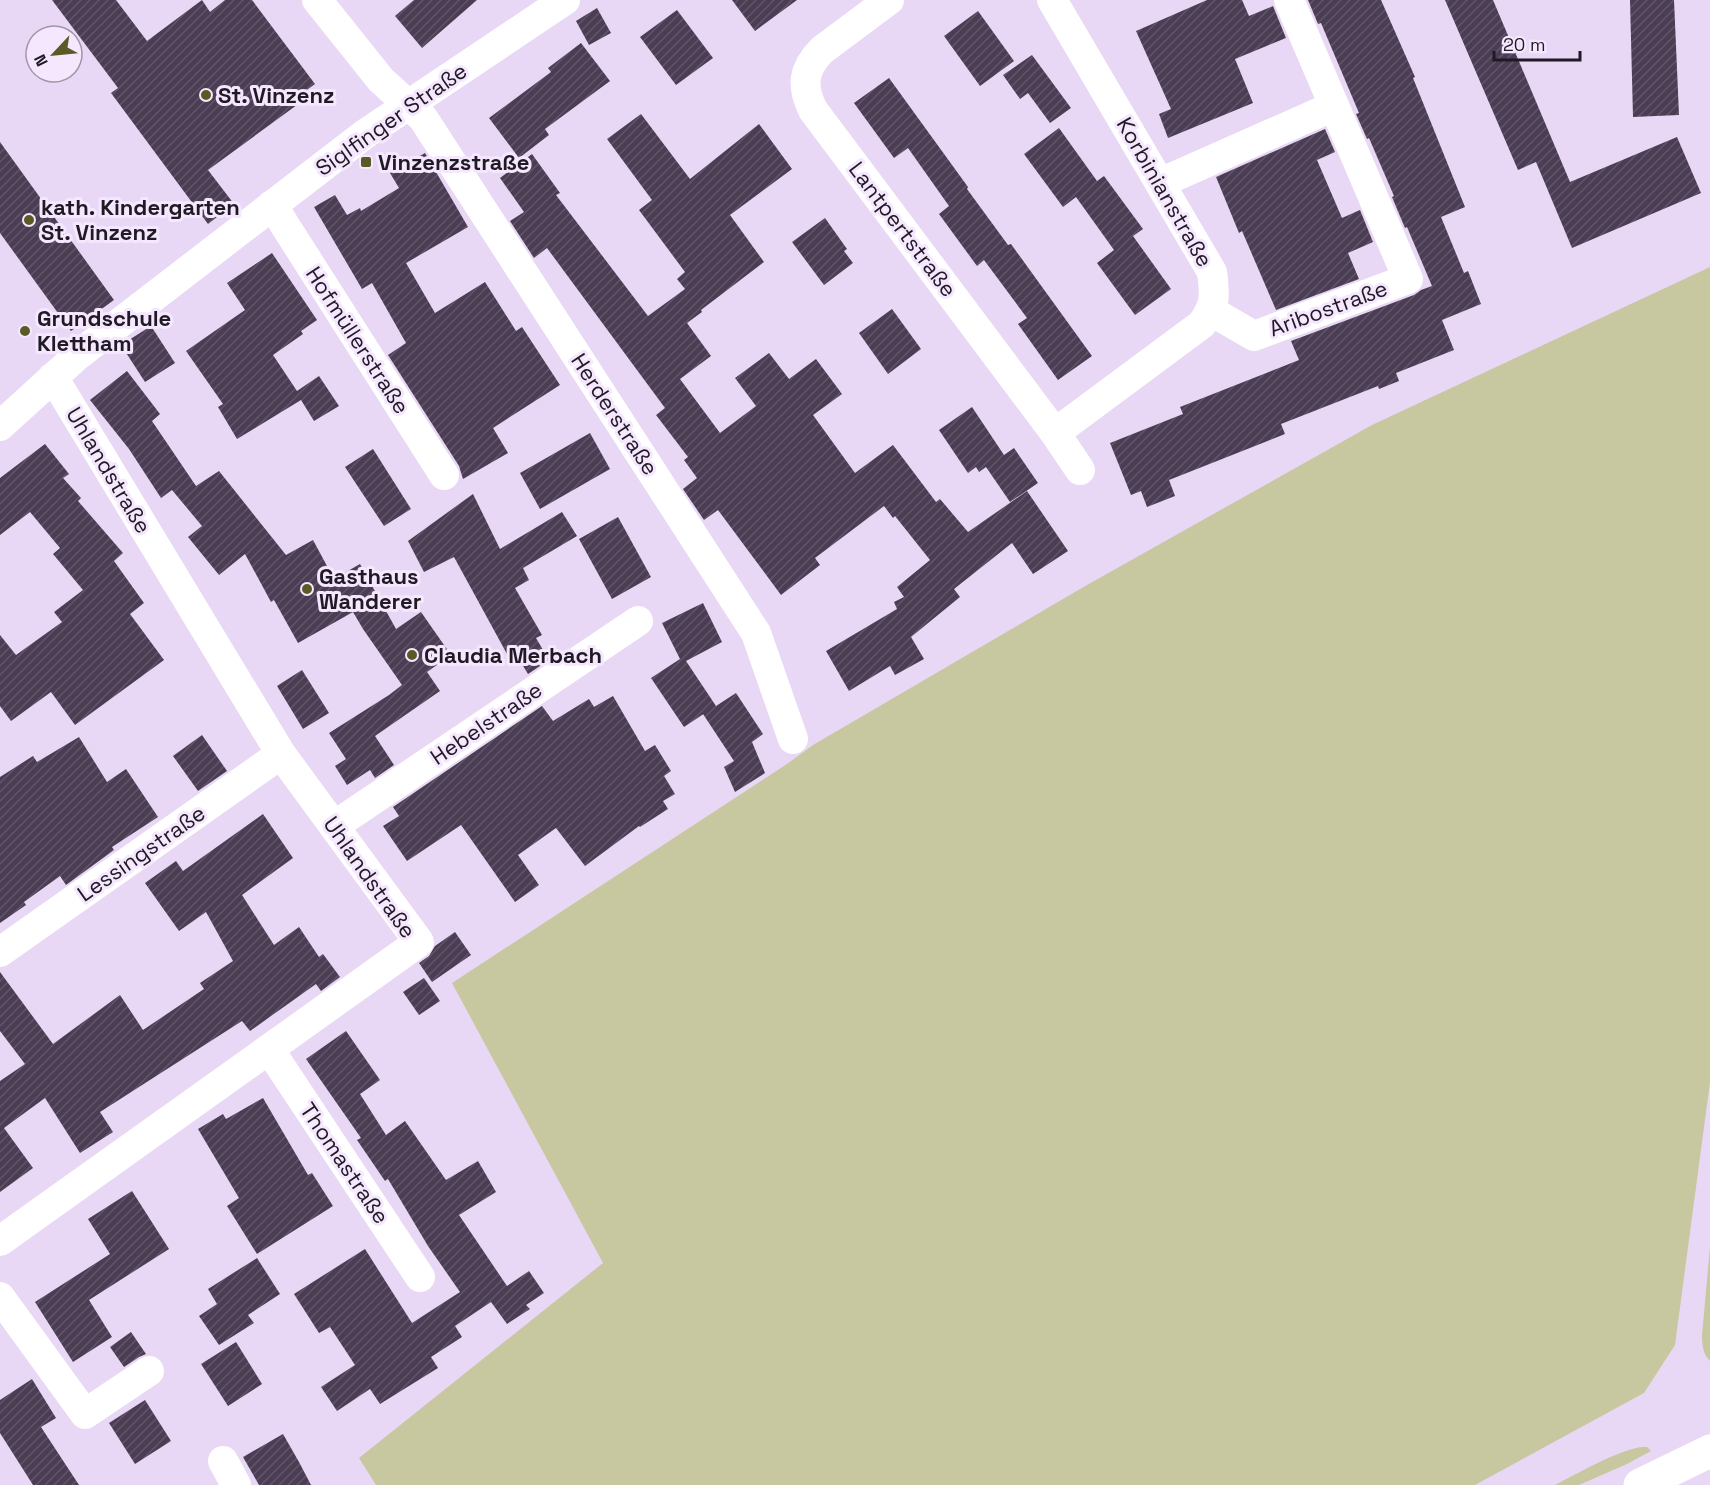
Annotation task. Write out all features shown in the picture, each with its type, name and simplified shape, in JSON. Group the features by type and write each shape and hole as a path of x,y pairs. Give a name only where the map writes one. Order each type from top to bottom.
{"street":[{"path":"317,0 381,80 409,105"},
{"name":"Siglfinger Straße","path":"0,426 78,355 365,134 565,0"},
{"name":"Lantpertstraße","path":"889,0 813,59 807,71 805,84 807,98 820,119 1055,433 1080,470"},
{"name":"Korbinianstraße","path":"1052,0 1212,272 1214,291 1211,311"},
{"name":"Aribostraße","path":"1211,311 1254,336 1408,279 1289,0"},
{"name":"Herderstraße","path":"409,105 423,118 756,633 793,740"},
{"path":"1160,183 1334,106"},
{"name":"Hofmüllerstraße","path":"272,205 444,475"},
{"path":"1055,433 1202,324 1211,311"},
{"name":"Uhlandstraße","path":"0,1241 419,942 281,754 53,377"},
{"name":"Hebelstraße","path":"334,826 638,621"},
{"name":"Lessingstraße","path":"0,952 281,754"},
{"name":"Thomastraße","path":"269,1049 420,1277"},
{"path":"0,1297 85,1414 149,1371"},
{"path":"1640,1485 1710,1451"}],"green space":[{"path":"1710,267 1710,1082 1675,1345 1644,1393 1475,1485 376,1485 359,1458 603,1263 452,983 813,745 1087,585 1372,425"},
{"path":"1710,1247 1710,1361 1703,1349 1702,1335"},
{"path":"1647,1447 1651,1451 1579,1485 1555,1485 1609,1458"}],"building":[{"name":"St. Vinzenz","path":"52,0 116,0 147,41 202,0 210,12 225,0 252,0 315,84 297,97 301,102 208,170 234,204 208,224 111,93 118,88 84,43 84,24 70,24"},
{"path":"414,0 477,0 422,48 395,16"},
{"path":"732,0 797,0 755,31"},
{"path":"1207,0 1242,0 1249,16 1273,6 1286,38 1235,59 1253,103 1168,138 1159,114 1171,109 1136,31"},
{"path":"1308,0 1381,0 1415,77 1413,78 1465,207 1441,217 1464,273 1468,271 1481,304 1442,320 1454,350 1396,373 1399,381 1379,389 1378,386 1281,424 1285,434 1169,480 1175,496 1147,507 1141,491 1131,495 1110,443 1183,414 1180,407 1299,360 1291,341 1414,295 1432,286 1407,227 1405,228 1369,138 1367,139 1356,114 1359,113 1321,23 1318,24"},
{"path":"1445,0 1493,0 1570,182 1677,137 1701,193 1572,248 1536,162 1518,170"},
{"path":"1630,0 1674,0 1679,115 1633,117"},
{"path":"597,8 611,33 589,45 576,21"},
{"path":"677,10 713,58 676,85 640,37"},
{"path":"978,11 1014,61 980,86 944,36"},
{"path":"581,43 610,81 545,129 549,135 519,158 489,118 551,72 548,68"},
{"path":"1032,55 1071,108 1050,123 1028,93 1020,99 1003,75"},
{"path":"889,78 968,187 967,189 1008,245 1011,244 1092,356 1058,380 1018,324 1027,318 984,260 977,266 939,214 949,206 908,148 894,158 854,103"},
{"path":"641,114 690,179 759,124 792,169 730,215 764,262 687,323 711,356 680,379 720,433 756,406 735,378 769,353 789,379 816,359 842,394 813,415 855,473 893,445 936,502 940,499 968,532 1027,491 1068,551 1033,574 1012,543 954,589 960,597 911,637 924,659 895,675 890,666 849,691 826,651 897,609 894,602 904,597 897,587 930,560 895,516 893,518 884,506 815,558 820,565 781,595 718,510 704,520 683,489 697,478 684,460 688,457 656,415 665,408 547,248 534,258 510,221 524,212 500,178 532,154 560,193 556,195 648,316 685,289 677,279 685,272 639,210 652,200 607,139"},
{"path":"1059,128 1097,181 1104,176 1143,229 1133,236 1171,289 1135,315 1097,263 1114,250 1076,197 1063,207 1024,154"},
{"path":"1325,129 1335,152 1317,160 1342,218 1360,210 1373,242 1348,253 1359,279 1276,310 1242,231 1239,233 1216,177"},
{"path":"0,142 114,300 71,331 0,233"},
{"path":"425,153 468,227 406,263 435,313 485,282 516,331 522,327 560,385 493,428 508,453 463,479 459,466 388,355 406,343 372,283 362,289 314,207 335,195 347,215 360,208 361,211 399,188 390,173"},
{"path":"825,218 847,249 844,251 853,263 824,285 792,242"},
{"path":"272,253 317,320 301,331 303,334 273,355 297,391 319,376 339,406 314,421 301,400 237,439 218,407 223,404 186,351 245,310 227,283"},
{"path":"892,309 921,349 888,374 859,333"},
{"path":"151,326 175,363 145,382 121,345"},
{"path":"127,371 160,414 152,421 196,486 219,471 286,555 313,540 334,579 360,564 396,629 421,612 451,655 427,672 440,691 375,736 394,765 375,778 370,770 347,785 335,766 346,759 329,733 402,685 353,612 298,643 274,600 271,602 245,554 219,575 188,537 202,526 172,490 161,498 129,449 90,400"},
{"path":"972,407 1004,455 1014,448 1038,483 1010,502 986,467 979,472 976,467 968,473 939,430"},
{"path":"590,433 610,469 540,509 520,473"},
{"path":"45,444 69,474 63,478 81,498 78,501 123,553 114,561 144,603 130,614 164,660 75,725 51,692 11,721 0,706 0,635 16,655 62,622 54,612 83,590 53,554 60,548 30,512 0,535 0,478"},
{"path":"373,449 411,509 384,526 345,467"},
{"path":"473,494 500,549 562,512 577,536 523,568 529,580 515,588 542,635 536,638 549,660 528,674 514,651 507,654 454,557 424,572 408,541"},
{"path":"618,517 651,577 612,599 579,539"},
{"path":"703,603 722,642 686,661 716,706 736,693 763,734 752,742 765,773 735,792 724,767 734,761 703,714 684,727 651,678 680,659 662,623"},
{"path":"302,670 329,713 303,729 277,686"},
{"path":"613,696 645,751 655,745 671,771 664,776 675,794 663,801 668,809 639,826 585,866 556,828 518,855 539,885 515,902 461,825 407,861 383,826 399,816 393,807 542,706 553,721 589,699 594,707"},
{"path":"202,735 227,771 198,791 173,756"},
{"path":"79,737 107,782 126,769 158,817 112,847 114,850 66,885 60,876 24,902 26,905 0,923 0,777 33,756 37,762"},
{"path":"263,814 293,858 242,895 274,945 299,927 319,957 323,954 340,977 321,991 316,984 250,1031 242,1021 100,1112 113,1132 80,1153 45,1098 4,1128 33,1168 0,1192 0,1081 25,1064 0,1031 0,972 53,1044 120,995 143,1030 204,989 200,983 233,961 206,912 179,931 145,883 176,861 183,871"},
{"path":"455,932 471,955 432,982 419,963 429,956 435,946"},
{"path":"424,978 440,1001 419,1015 403,992"},
{"path":"346,1031 380,1080 360,1094 386,1135 405,1121 446,1180 478,1161 496,1192 459,1215 507,1286 529,1271 544,1293 526,1305 530,1309 507,1324 491,1302 455,1326 462,1337 431,1357 438,1368 380,1404 370,1389 337,1411 321,1387 355,1365 330,1327 319,1333 294,1294 365,1249 412,1323 460,1292 428,1246 388,1179 385,1181 357,1140 361,1138 306,1059"},
{"path":"263,1098 308,1175 312,1173 333,1206 257,1254 227,1206 239,1198 198,1129 223,1114 226,1119"},
{"path":"132,1191 169,1249 89,1300 112,1337 73,1362 35,1302 110,1254 88,1219"},
{"path":"257,1258 280,1294 248,1315 254,1323 219,1345 199,1316 217,1304 208,1289"},
{"path":"131,1332 146,1354 124,1367 110,1347"},
{"path":"236,1342 262,1384 228,1406 201,1364"},
{"path":"32,1379 56,1418 41,1427 79,1485 33,1485 0,1433 0,1400"},
{"path":"145,1400 171,1441 135,1464 109,1423"},
{"path":"283,1434 311,1485 259,1485 243,1457"}],"place":[{"name":"St. Vinzenz","path":"206,95"},
{"name":"Vinzenzstraße","path":"366,162"},
{"name":"kath. Kindergarten St. Vinzenz","path":"29,220"},
{"name":"Grundschule Klettham","path":"25,331"},
{"name":"Gasthaus Wanderer","path":"307,589"},
{"name":"Claudia Merbach","path":"412,655"}]}
